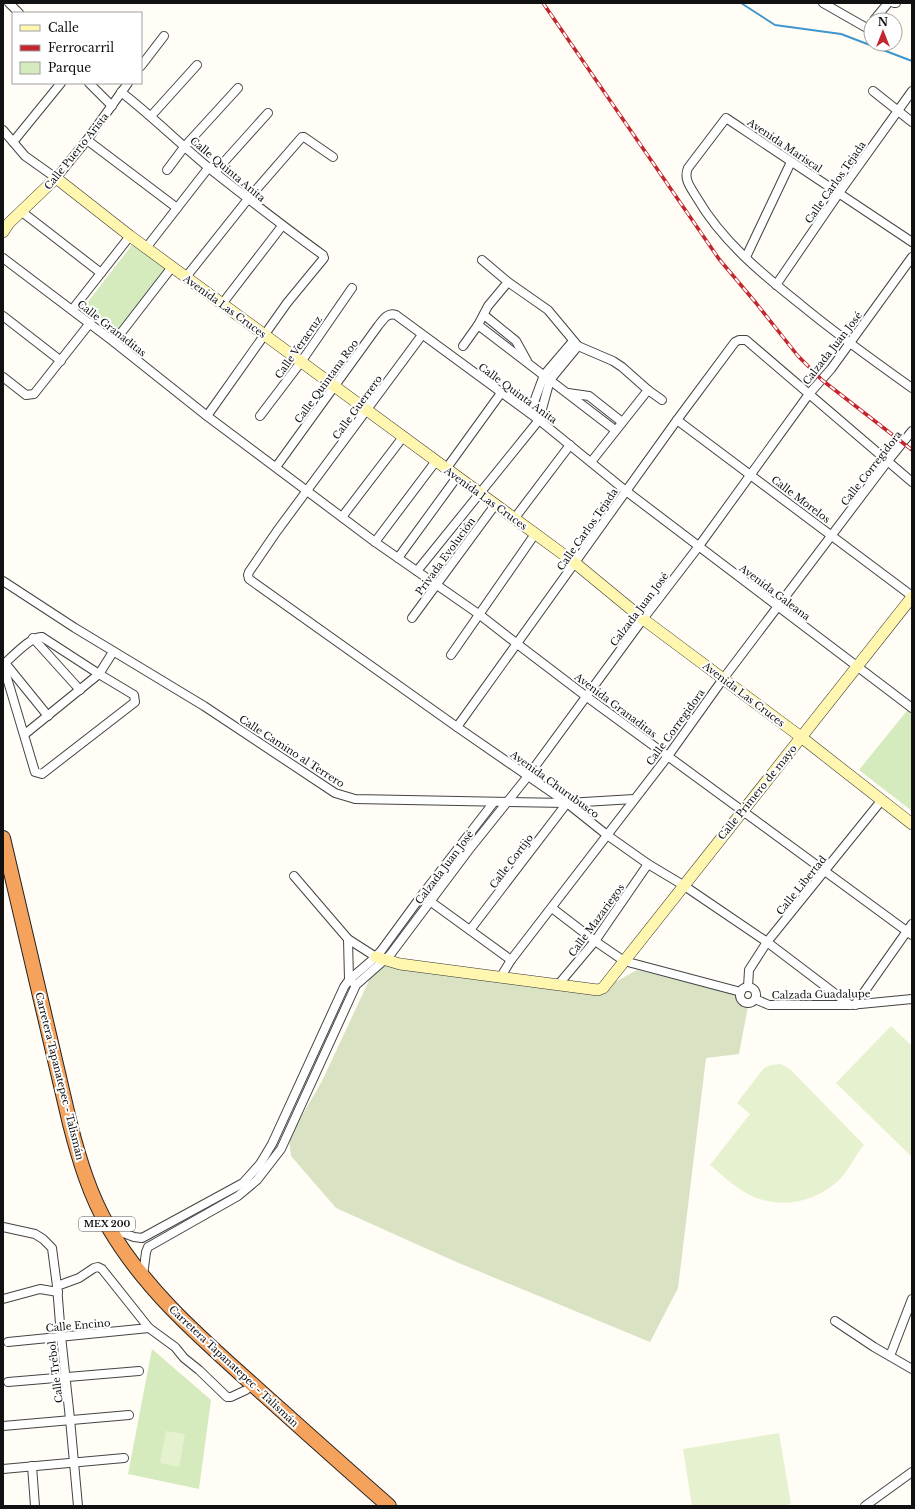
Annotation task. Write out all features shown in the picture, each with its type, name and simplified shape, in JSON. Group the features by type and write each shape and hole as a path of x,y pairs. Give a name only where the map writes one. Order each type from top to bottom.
{"highway":[{"name":"Carretera Tapanatepec - Talismán","path":"3,838 70,1124 79,1157 100,1210 109,1228 154,1290 187,1325 390,1506"},
{"name":"Carretera Tapanatepec - Talismán","path":"3,872 69,1152 77,1179 88,1205 115,1254 156,1306 171,1322 376,1506"}],"street":[{"path":"9,3 18,12"},
{"path":"823,3 863,25"},
{"path":"880,12 887,3"},
{"path":"142,65 164,36"},
{"path":"151,116 196,65"},
{"path":"13,142 59,84"},
{"path":"90,84 112,106"},
{"name":"Calle Puerto Arista","path":"3,232 9,223 56,178 87,140 127,84"},
{"path":"167,170 185,146 238,88"},
{"path":"874,91 912,122"},
{"name":"Calle Quinta Anita","path":"121,92 248,199 282,226 323,255 324,258 287,304 265,335"},
{"name":"Calle Carlos Tejada","path":"776,285 838,193 912,92"},
{"path":"146,248 177,208 212,169 268,113"},
{"name":"Avenida Mariscal","path":"746,257 718,229 704,210 686,177 688,168 726,118 912,242"},
{"path":"3,130 25,156 56,178"},
{"path":"186,277 248,199 302,137 333,157"},
{"path":"87,140 177,208"},
{"path":"791,162 746,257 776,285 849,344 912,388"},
{"name":"Avenida Las Cruces","path":"56,178 146,248 575,563 643,619 801,737 912,824"},
{"path":"22,212 101,273"},
{"path":"222,304 282,226"},
{"path":"72,310 130,236"},
{"name":"Calzada Juan José","path":"377,961 430,902 506,802 528,776 643,619 700,546 809,394 822,380 912,257"},
{"name":"Calle Granaditas","path":"3,258 90,323 207,416 276,467"},
{"path":"482,260 508,282 548,310 576,343 613,361 662,400"},
{"path":"114,342 172,267"},
{"path":"463,346 478,326 495,296 508,282"},
{"name":"Calle Veracruz","path":"260,416 301,362 352,288"},
{"name":"Calle Quintana Roo","path":"276,467 378,326 388,314 391,313 396,315"},
{"name":"Calle Quinta Anita","path":"396,315 530,413 626,491"},
{"path":"484,315 516,341 528,363"},
{"path":"3,316 61,360"},
{"path":"3,377 26,395 34,394 90,323"},
{"path":"478,326 615,430"},
{"path":"207,416 265,335"},
{"name":"Calle Guerrero","path":"249,579 249,572 277,531 422,335"},
{"name":"Calle Carlos Tejada","path":"457,727 677,420 735,342 739,340 746,340 809,394"},
{"path":"530,413 544,375 576,343"},
{"path":"417,571 539,420 550,380 576,343"},
{"path":"590,462 648,390"},
{"path":"446,469 501,393"},
{"path":"568,394 589,396 622,422"},
{"path":"809,394 912,482"},
{"name":"Calle Morelos","path":"677,420 832,534 912,596"},
{"name":"Calle Corregidora","path":"500,978 511,960 668,756 723,678 912,431"},
{"path":"342,517 403,437"},
{"path":"514,519 570,445"},
{"path":"375,542 436,461"},
{"name":"Avenida Granaditas","path":"276,467 375,542 480,615 824,871 910,930"},
{"path":"398,558 458,477"},
{"name":"Avenida Galeana","path":"626,491 912,708"},
{"name":"Privada Evolución","path":"412,618 495,505"},
{"path":"451,655 535,534"},
{"name":"Avenida Churubusco","path":"249,579 457,727 568,803 607,835 648,864 767,942 853,1005"},
{"name":"Calle Camino al Terrero","path":"3,581 75,628 204,706 335,794 355,800 568,803 634,799"},
{"name":"Calle Primero de mayo","path":"558,985 598,990 603,988 912,596"},
{"path":"42,636 99,674 134,695 135,702 42,774 36,772 4,668 5,663 33,638 42,636"},
{"path":"33,638 80,690"},
{"path":"25,734 99,674 114,652"},
{"path":"5,663 48,716"},
{"name":"Calle Libertad","path":"748,987 750,970 767,942 882,801"},
{"name":"Calzada Juan José","path":"377,961 422,895 494,802"},
{"name":"Calle Cortijo","path":"470,930 568,803"},
{"name":"Calle Mazariegos","path":"558,985 595,941 648,864"},
{"path":"294,876 348,939 377,961 558,985"},
{"path":"422,895 511,960"},
{"path":"552,908 624,961 741,992"},
{"path":"853,1005 910,930"},
{"path":"143,1276 148,1247 238,1196 257,1180 281,1150 353,982 348,939"},
{"path":"109,1228 134,1237 142,1238 242,1183 260,1164 272,1144 344,987 353,982 377,961"},
{"path":"748,987 753,988 756,992 755,999 750,1002 745,1002 741,998 741,992 744,988 748,987"},
{"name":"Calzada Guadalupe","path":"755,999 769,1005 853,1005 912,999"},
{"name":"Calle Trébol","path":"3,1227 35,1234 43,1239 52,1248 58,1289 61,1336 78,1506"},
{"path":"142,1238 148,1247"},
{"path":"3,1300 40,1289 58,1289 98,1267 102,1269 149,1328 172,1344 184,1358 227,1397 231,1398 246,1390"},
{"path":"890,1356 912,1299"},
{"path":"835,1321 912,1369"},
{"name":"Calle Encino","path":"8,1342 149,1328"},
{"path":"8,1382 138,1371"},
{"path":"5,1426 70,1419 129,1415"},
{"path":"3,1469 124,1458"},
{"path":"32,1466 35,1506"},
{"path":"865,1506 912,1472"}],"green space":[{"path":"135,241 170,269 117,336 84,307"},
{"path":"910,707 912,709 912,811 859,770"},
{"path":"394,959 608,986 637,970 736,992 748,1006 739,1054 706,1058 678,1288 650,1342 454,1261 336,1208 291,1156 289,1138 322,1081 373,972"},
{"path":"891,1026 912,1046 912,1157 836,1083"},
{"path":"781,1064 790,1069 864,1145 845,1173 837,1182 826,1190 815,1196 802,1200 778,1203 765,1201 741,1190 710,1165 750,1114 737,1103 764,1068 771,1065"},
{"path":"152,1349 211,1400 199,1489 128,1474"},
{"path":"166,1431 185,1434 179,1467 160,1463"},
{"path":"779,1433 791,1504 780,1506 692,1506 683,1449"}],"waterway":[{"path":"741,3 775,25 841,34 912,61"}],"railway":[{"path":"543,3 719,259 798,356 822,380 912,450"}]}
